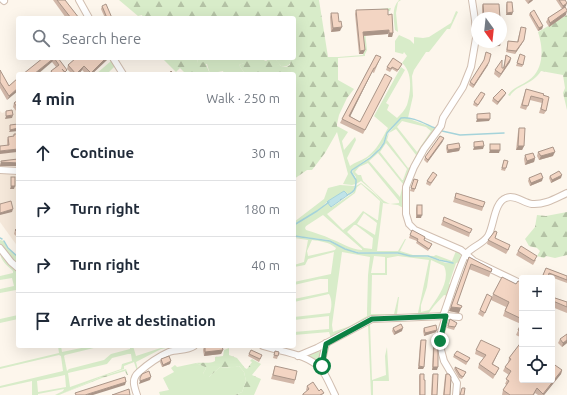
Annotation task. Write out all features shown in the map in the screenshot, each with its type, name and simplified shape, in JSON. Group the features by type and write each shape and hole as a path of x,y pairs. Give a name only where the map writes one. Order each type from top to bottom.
{"street":[{"path":"79,0 88,16"},
{"path":"472,0 476,38 470,72 463,87 443,118 441,126 419,158 409,180 405,194 408,220 409,224 415,230 461,250 474,260 519,282"},
{"path":"114,60 123,72"},
{"path":"0,170 16,171"},
{"path":"456,395 456,383 444,361 440,346 441,332 445,316 466,254 488,236 496,211 501,201 505,198 510,197 529,203 539,204 550,201 567,193"},
{"path":"0,248 16,266"},
{"path":"298,356 326,344 372,319 445,316 459,317"},
{"path":"323,372 322,360 326,344"},
{"path":"136,395 134,381 139,372 165,354 190,348"},
{"path":"270,348 313,362 323,372 335,395"}],"shaded area":[{"path":"16,109 16,244 0,222 0,111 2,113"}],"green space":[{"path":"119,0 319,0 328,57 338,57 338,80 354,89 347,98 339,115 337,132 325,153 312,170 307,170 296,178 296,72 244,72 239,65 244,63 244,60 276,60 281,66 286,67 290,65 291,60 296,60 296,16 138,16"},
{"path":"401,0 398,2 396,13 398,32 395,30 394,14 396,3"},
{"path":"391,8 390,11 363,14 367,50 365,56 338,58 363,55 359,11"},
{"path":"456,11 458,12 450,29 447,29 429,52 426,52 414,70 412,76 413,96 408,118 401,118 387,133 383,143 377,151 352,170 351,172 355,178 356,184 343,184 348,174 337,132 337,126 348,132 342,141 344,150 355,137 356,140 347,158 350,166 371,154 388,128 374,116 401,67 405,70 386,103 389,105 387,110 397,118 407,105 410,83 406,67 402,63 407,56 404,52 403,54 395,52 395,41 399,35 410,40 414,44 414,37 429,37 451,23"},
{"path":"567,15 567,110 563,93 565,88 563,75 541,71 533,80 513,92 510,96 508,95 514,89 532,78 539,67 542,53 538,32"},
{"path":"164,60 197,60 198,63 205,62 209,72 184,72 180,68 176,72"},
{"path":"197,60 244,60 244,63 239,65 244,72 209,72 207,64 198,63"},
{"path":"276,60 291,60 289,65 281,66"},
{"path":"111,61 115,66 109,72 98,72"},
{"path":"404,117 437,129 407,179 405,209 398,205 390,204 383,203 375,193 361,181 356,184 356,177 352,172 380,149 388,134 401,118","holes":["402,121 426,127 431,131 417,152 397,127","396,129 416,155 408,168 387,140 389,133","386,143 407,169 403,180 380,152","378,153 403,184 400,197 369,161","368,163 399,201 399,203 390,204 384,201 363,181 361,175 358,175 355,172 359,167"]},
{"path":"361,183 375,194 383,203 377,251 398,251 406,239 400,251 413,255 436,255 452,261 456,251 461,253 460,262 456,263 449,284 453,285 448,296 444,295 428,314 378,316 331,338 329,332 296,335 296,332 329,329 329,316 296,320 296,317 330,313 331,298 329,294 296,302 296,299 328,292 328,279 320,279 296,285 296,282 331,274 334,252 308,259 305,265 296,267 296,264 304,262 308,240 296,237 330,241 345,249 358,253 398,254 410,256 398,253 358,252 346,249 330,240 296,236 296,224 317,211 328,202 332,207 353,193 356,186","holes":["361,184 380,201 378,220 363,211 355,221 343,230 327,214 355,193 357,187","364,213 377,223 375,235 357,224","323,215 362,250 350,247 325,236 306,230 306,226","354,225 356,225 373,238 372,249 364,248 347,232","312,240 321,241 336,248 335,250 308,256 307,251","342,252 370,257 367,316 350,326 333,332 332,325","374,256 385,257 385,273 371,273","398,256 429,260 418,313 397,314 398,297 394,314 371,314 372,275 387,275 387,258","410,256 428,256 454,263 446,263 428,257","431,260 444,266 446,278 439,295 429,310 421,312 421,305 427,287"]},
{"path":"340,185 355,186 352,193 348,194 344,191 328,201 317,211 296,224 296,220 324,199 328,188"},
{"path":"567,212 567,255 555,258 546,256 544,258 537,256 540,251 537,248 529,246 525,239 535,227 537,215 546,216"},
{"path":"0,240 4,241 8,249 16,255 16,264 0,246"},
{"path":"0,252 9,264 16,269 16,290 0,293 0,289 14,286 12,278 0,280 0,276 13,273 13,271 3,261"},
{"path":"16,315 16,319 0,323 0,319"},
{"path":"382,319 370,323 372,380 386,375 385,356 387,347 389,381 373,381 373,395 371,395 368,324 333,342 326,351 326,372 339,395 337,395 324,370 324,356 326,347 330,342 363,325"},
{"path":"58,348 61,348 62,352 81,348 94,348 65,355 67,371 69,369 104,360 111,354 130,348 134,348 136,356 161,348 166,348 161,349 136,362 137,371 134,362 124,366 124,369 59,395 55,395 64,389 32,395 32,381 0,388 0,386 63,371 61,356 59,355 0,369 0,367 59,353","holes":["131,354 132,361 122,364 121,369 70,387 68,373 107,364 112,358","65,375 66,387 38,392 37,381"]},
{"path":"172,348 183,348 173,350"},
{"path":"229,348 229,355 237,358 247,369 252,362 250,361 252,359 261,364 252,375 261,379 254,395 235,395 242,392 246,381 244,372 239,366 232,368 220,367 209,377 205,377 203,373 206,369 205,367 196,363 215,361 215,357 223,356 224,350"},
{"path":"320,349 319,363 306,355"},
{"path":"196,363 205,367 206,369 203,373 206,377 209,377 220,367 229,368 239,366 244,372 246,381 242,392 235,395 160,395 159,392 169,390 163,378 174,372 171,368 175,365 177,367"},
{"path":"126,369 128,375 125,371 102,378 59,395 101,377"}],"water":[{"path":"344,191 348,195 331,207 327,202"}],"building":[{"path":"57,0 65,0 77,16 69,16"},
{"path":"559,0 565,0 567,3 563,6"},
{"path":"507,2 512,2 513,12 507,12"},
{"path":"106,4 111,16 106,16 102,6"},
{"path":"483,4 499,4 500,12 484,12"},
{"path":"565,7 567,11 550,23 548,18"},
{"path":"388,9 388,15 392,14 393,33 389,33 389,30 363,32 365,50 360,51 356,10"},
{"path":"534,10 543,26 539,28 530,13"},
{"path":"331,13 338,13 339,22 341,21 342,27 333,28"},
{"path":"521,27 526,28 524,40 516,51 507,50 508,41 518,42"},
{"path":"486,52 491,54 489,62 474,85 470,82 484,60"},
{"path":"520,54 525,56 523,65 517,63"},
{"path":"376,55 381,57 349,116 360,122 385,74 392,78 365,130 342,119"},
{"path":"506,55 511,58 501,74 495,70 502,60 502,68 504,68"},
{"path":"393,58 402,64 398,70 392,67 391,69 387,67"},
{"path":"40,60 52,60 36,72 26,72"},
{"path":"55,60 60,60 67,70 65,72 62,69 64,72 52,72 51,71 59,65"},
{"path":"74,60 104,60 92,72 84,66 78,72 74,72 68,65"},
{"path":"0,70 9,86 16,80 16,90 9,96 0,82"},
{"path":"502,89 506,93 498,102 493,98"},
{"path":"526,89 549,97 546,111 541,109 543,99 531,96 528,106 522,105"},
{"path":"481,92 485,94 478,105 474,102"},
{"path":"12,110 13,115 6,116 6,111"},
{"path":"490,113 490,119 477,119 477,114"},
{"path":"16,124 16,128 10,130 10,125"},
{"path":"519,128 525,128 524,146 518,146"},
{"path":"14,134 16,134 16,149 0,151 0,146 9,145 8,137 14,136"},
{"path":"440,136 444,138 428,160 425,157"},
{"path":"483,141 484,146 474,147 474,142"},
{"path":"459,143 460,148 448,150 447,145"},
{"path":"490,144 500,144 500,150 490,150"},
{"path":"553,147 555,152 541,156 538,152"},
{"path":"533,153 535,158 527,161 525,155"},
{"path":"16,159 16,163 1,162"},
{"path":"504,160 508,161 506,168 502,168"},
{"path":"559,171 562,175 552,180 550,176"},
{"path":"433,172 437,175 431,183 427,181"},
{"path":"541,173 543,178 531,183 529,178"},
{"path":"11,177 15,177 15,186 11,186"},
{"path":"414,179 418,180 415,189 411,188"},
{"path":"456,193 485,202 483,207 455,198"},
{"path":"11,201 13,209 0,213 0,204"},
{"path":"417,205 422,205 422,215 417,215"},
{"path":"444,217 472,229 470,233 443,221"},
{"path":"412,230 425,237 424,240 432,244 429,249 417,241 418,239 410,235"},
{"path":"495,231 497,232 495,238 510,245 508,250 488,240"},
{"path":"521,246 537,256 534,261 518,251"},
{"path":"469,257 492,269 491,272 471,264 457,304 462,306 461,308 451,307"},
{"path":"546,268 567,276 567,280 549,273 548,275 543,275"},
{"path":"502,277 516,284 519,281 519,318 505,311 509,302 493,294"},
{"path":"487,294 492,297 485,313 480,310"},
{"path":"555,298 567,302 567,307 555,302"},
{"path":"450,319 457,323 455,327 448,326"},
{"path":"401,324 403,328 395,332 393,328"},
{"path":"436,325 437,330 425,333 424,328"},
{"path":"567,334 567,340 563,343 560,339"},
{"path":"421,340 426,340 424,367 419,366"},
{"path":"481,340 500,349 492,364 499,368 495,375 479,364 486,355 476,350"},
{"path":"434,344 437,344 438,367 433,367"},
{"path":"519,345 519,383 552,383 543,394 537,388 533,395 510,395 503,390 509,381 506,379 511,371 505,367 511,359 509,358"},
{"path":"205,348 222,348 223,350 205,352"},
{"path":"251,350 262,355 260,359 249,354"},
{"path":"275,351 279,352 278,356 274,355"},
{"path":"457,351 470,358 467,362 454,355"},
{"path":"169,356 171,361 163,365 161,359"},
{"path":"555,365 562,370 555,379"},
{"path":"275,366 297,371 295,380 273,375"},
{"path":"455,367 466,372 463,377 460,375"},
{"path":"149,371 151,377 140,381 142,374"},
{"path":"420,374 424,374 425,395 420,395"},
{"path":"433,374 438,374 437,395 432,395"},
{"path":"446,374 449,374 451,377 450,395 444,395"},
{"path":"125,377 126,382 85,395 76,395 75,393"},
{"path":"313,382 319,391 321,389 324,393 320,395 303,395 309,389 307,386"},
{"path":"462,388 465,388 464,395 460,395"},
{"path":"129,389 130,395 112,395"}],"waterway":[{"path":"347,195 353,191 356,185 356,180 351,172 352,170 380,149 384,143 387,133 401,118 414,119 435,128"},
{"path":"442,131 460,135 504,133"},
{"path":"296,224 329,202"},
{"path":"296,236 330,241 345,249 358,253 398,253 410,256 428,256 453,263"},
{"path":"4,241 8,248 16,255"}],"route":[{"path":"322,366 323,353 326,344 372,319 446,316 440,341"}]}
